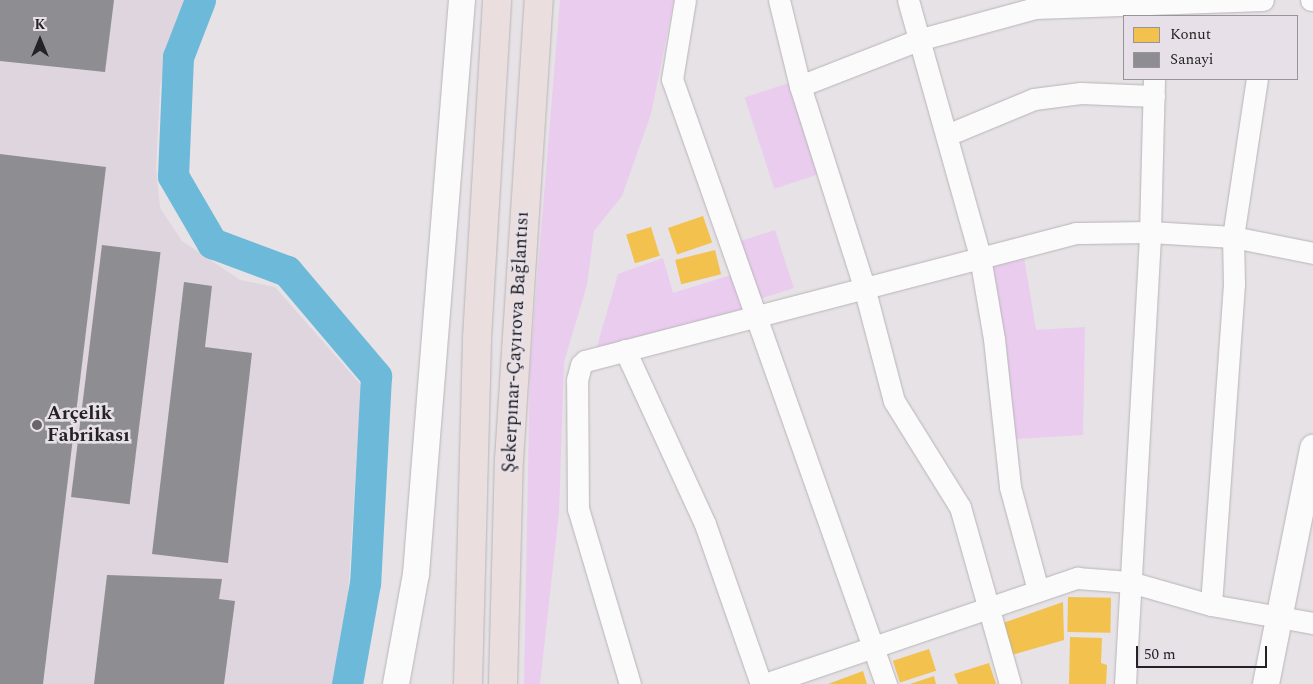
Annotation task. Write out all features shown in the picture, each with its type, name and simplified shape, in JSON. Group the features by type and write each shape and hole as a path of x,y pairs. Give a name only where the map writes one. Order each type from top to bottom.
{"highway":[{"name":"Şekerpınar-Çayırova Bağlantısı","path":"468,684 477,338 497,0"},
{"name":"Şekerpınar-Çayırova Bağlantısı","path":"503,684 509,450 539,0"}],"street":[{"path":"396,684 418,554 462,0"},
{"path":"685,0 672,79 758,314 886,684"},
{"path":"780,0 800,86 864,287 894,401 960,507 990,607 1010,684"},
{"path":"908,0 980,257 994,339 1010,487 1038,590"},
{"path":"800,86 918,40 1034,4 1154,7 1263,0"},
{"path":"1268,15 1271,0"},
{"path":"1211,605 1234,284 1232,237 1257,80"},
{"path":"947,135 1034,100 1081,93 1154,87 1150,232 1125,684"},
{"path":"630,684 578,509 578,372 581,364 589,359 758,314 1076,233 1150,232 1232,237 1313,253"},
{"path":"625,350 705,524 761,684"},
{"path":"1266,684 1313,448"},
{"path":"766,684 1077,578 1130,582 1211,605 1313,623"}],"shaded area":[{"path":"0,0 186,0 160,86 156,167 160,208 182,241 240,280 275,287 361,385 347,612 332,684 0,684"},
{"path":"560,0 674,0 651,114 622,196 594,231 587,285 564,362 559,512 540,684 524,684 530,366"},
{"path":"795,81 825,172 774,189 745,97"},
{"path":"775,230 794,288 757,300 738,242"},
{"path":"1024,257 1036,330 1085,327 1083,435 1014,439 992,263"},
{"path":"663,258 673,293 731,275 742,309 596,350 618,274"}],"building: Konut":[{"path":"703,216 712,242 677,255 668,228"},
{"path":"651,227 660,256 635,263 626,235"},
{"path":"715,250 721,274 681,284 675,260"},
{"path":"1068,597 1111,598 1110,633 1067,632"},
{"path":"1063,602 1064,640 1012,655 1003,623"},
{"path":"1070,637 1102,638 1101,663 1107,665 1106,684 1069,684"},
{"path":"929,649 936,671 900,683 893,661"},
{"path":"989,663 996,684 958,684 954,674"},
{"path":"863,671 867,684 828,684"},
{"path":"934,676 936,684 910,684"}],"building: Sanayi":[{"path":"0,0 114,0 105,72 0,61"},
{"name":"Arçelik Fabrikası","path":"0,154 106,167 43,684 0,684"},
{"path":"102,245 161,252 130,504 71,497"},
{"path":"184,282 212,286 205,347 252,353 228,563 152,554"},
{"path":"107,575 222,579 219,599 235,601 224,684 94,684"}],"waterway":[{"path":"200,0 178,57 173,176 212,243 287,271 376,376 365,583 347,684"}],"place":[{"name":"Arçelik Fabrikası","path":"37,425"}]}
